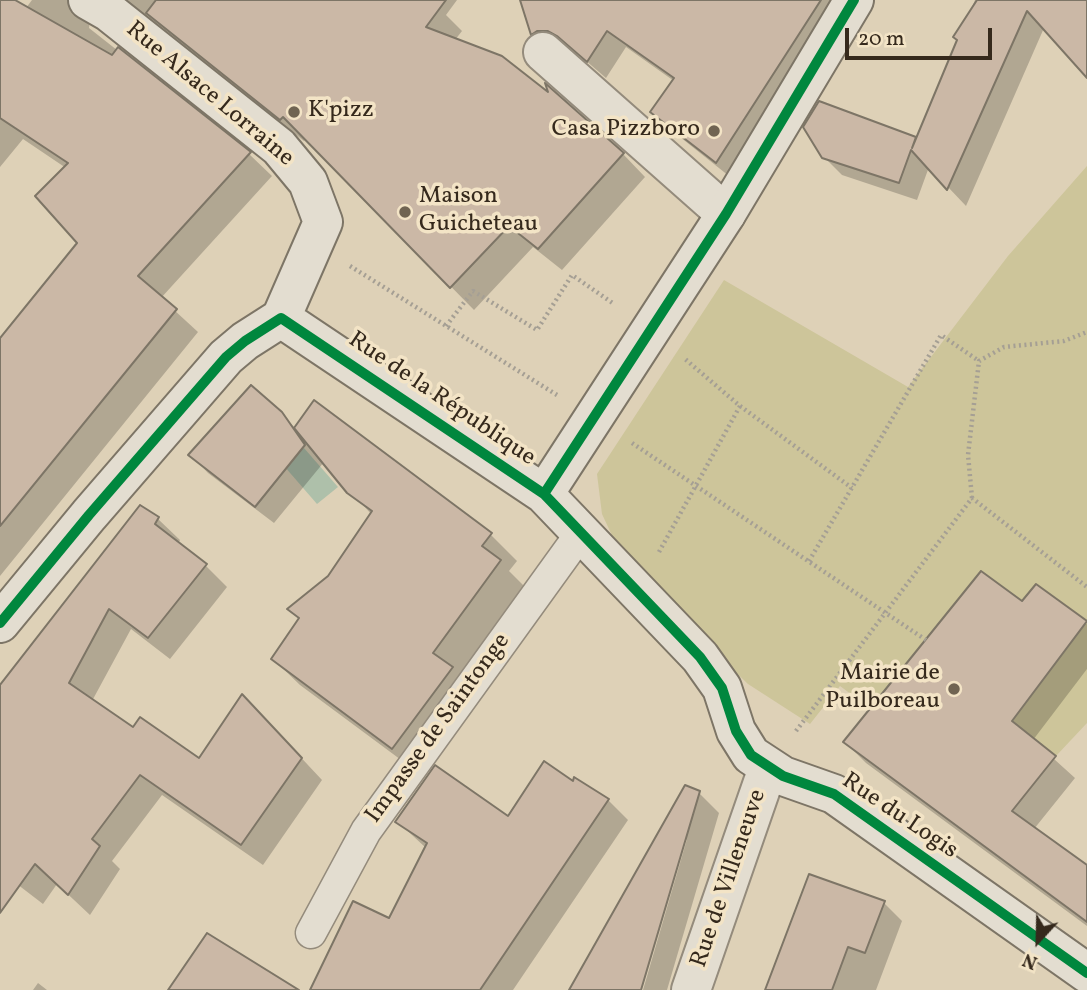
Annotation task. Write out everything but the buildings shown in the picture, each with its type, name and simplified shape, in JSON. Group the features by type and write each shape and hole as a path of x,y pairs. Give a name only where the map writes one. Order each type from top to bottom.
{"street":[{"name":"Rue de la République","path":"281,318 544,494 726,214 855,0"},
{"name":"Rue Alsace Lorraine","path":"105,4 279,147 308,182 323,222 281,318"},
{"path":"543,52 726,214"},
{"path":"0,624 89,515 226,357 281,318"},
{"name":"Rue du Logis","path":"544,494 700,657 722,688 736,731 751,755 783,776 834,794 1087,973"},
{"name":"Rue de Villeneuve","path":"691,990 768,768"}],"lane":[{"name":"Impasse de Saintonge","path":"311,933 366,831 580,533"}],"path":[{"path":"979,360 1004,348 1064,341 1087,332"},
{"path":"809,561 941,335 979,360"},
{"path":"768,768 972,498 968,454 979,360"},
{"path":"740,405 852,488"},
{"path":"972,498 1087,587"}],"shaded area":[{"path":"1087,166 1087,621 1037,585 1022,601 981,571 871,709 840,686 810,724 748,684 650,590 616,544 602,514 597,474 724,280 908,387 1008,256"},
{"path":"304,448 338,487 317,504 284,466"},
{"path":"1087,622 1087,723 1056,756 995,708 1046,676"}],"cycle path":[{"path":"544,494 726,214 854,0"},
{"path":"0,623 89,515 226,357 281,318 544,494 700,657 722,688 736,731 751,755 783,776 834,794 1087,973"}],"place":[{"name":"K'pizz","path":"294,112"},
{"name":"Casa Pizzboro","path":"714,131"},
{"name":"Maison Guicheteau","path":"405,212"},
{"name":"Mairie de Puilboreau","path":"954,689"}]}
